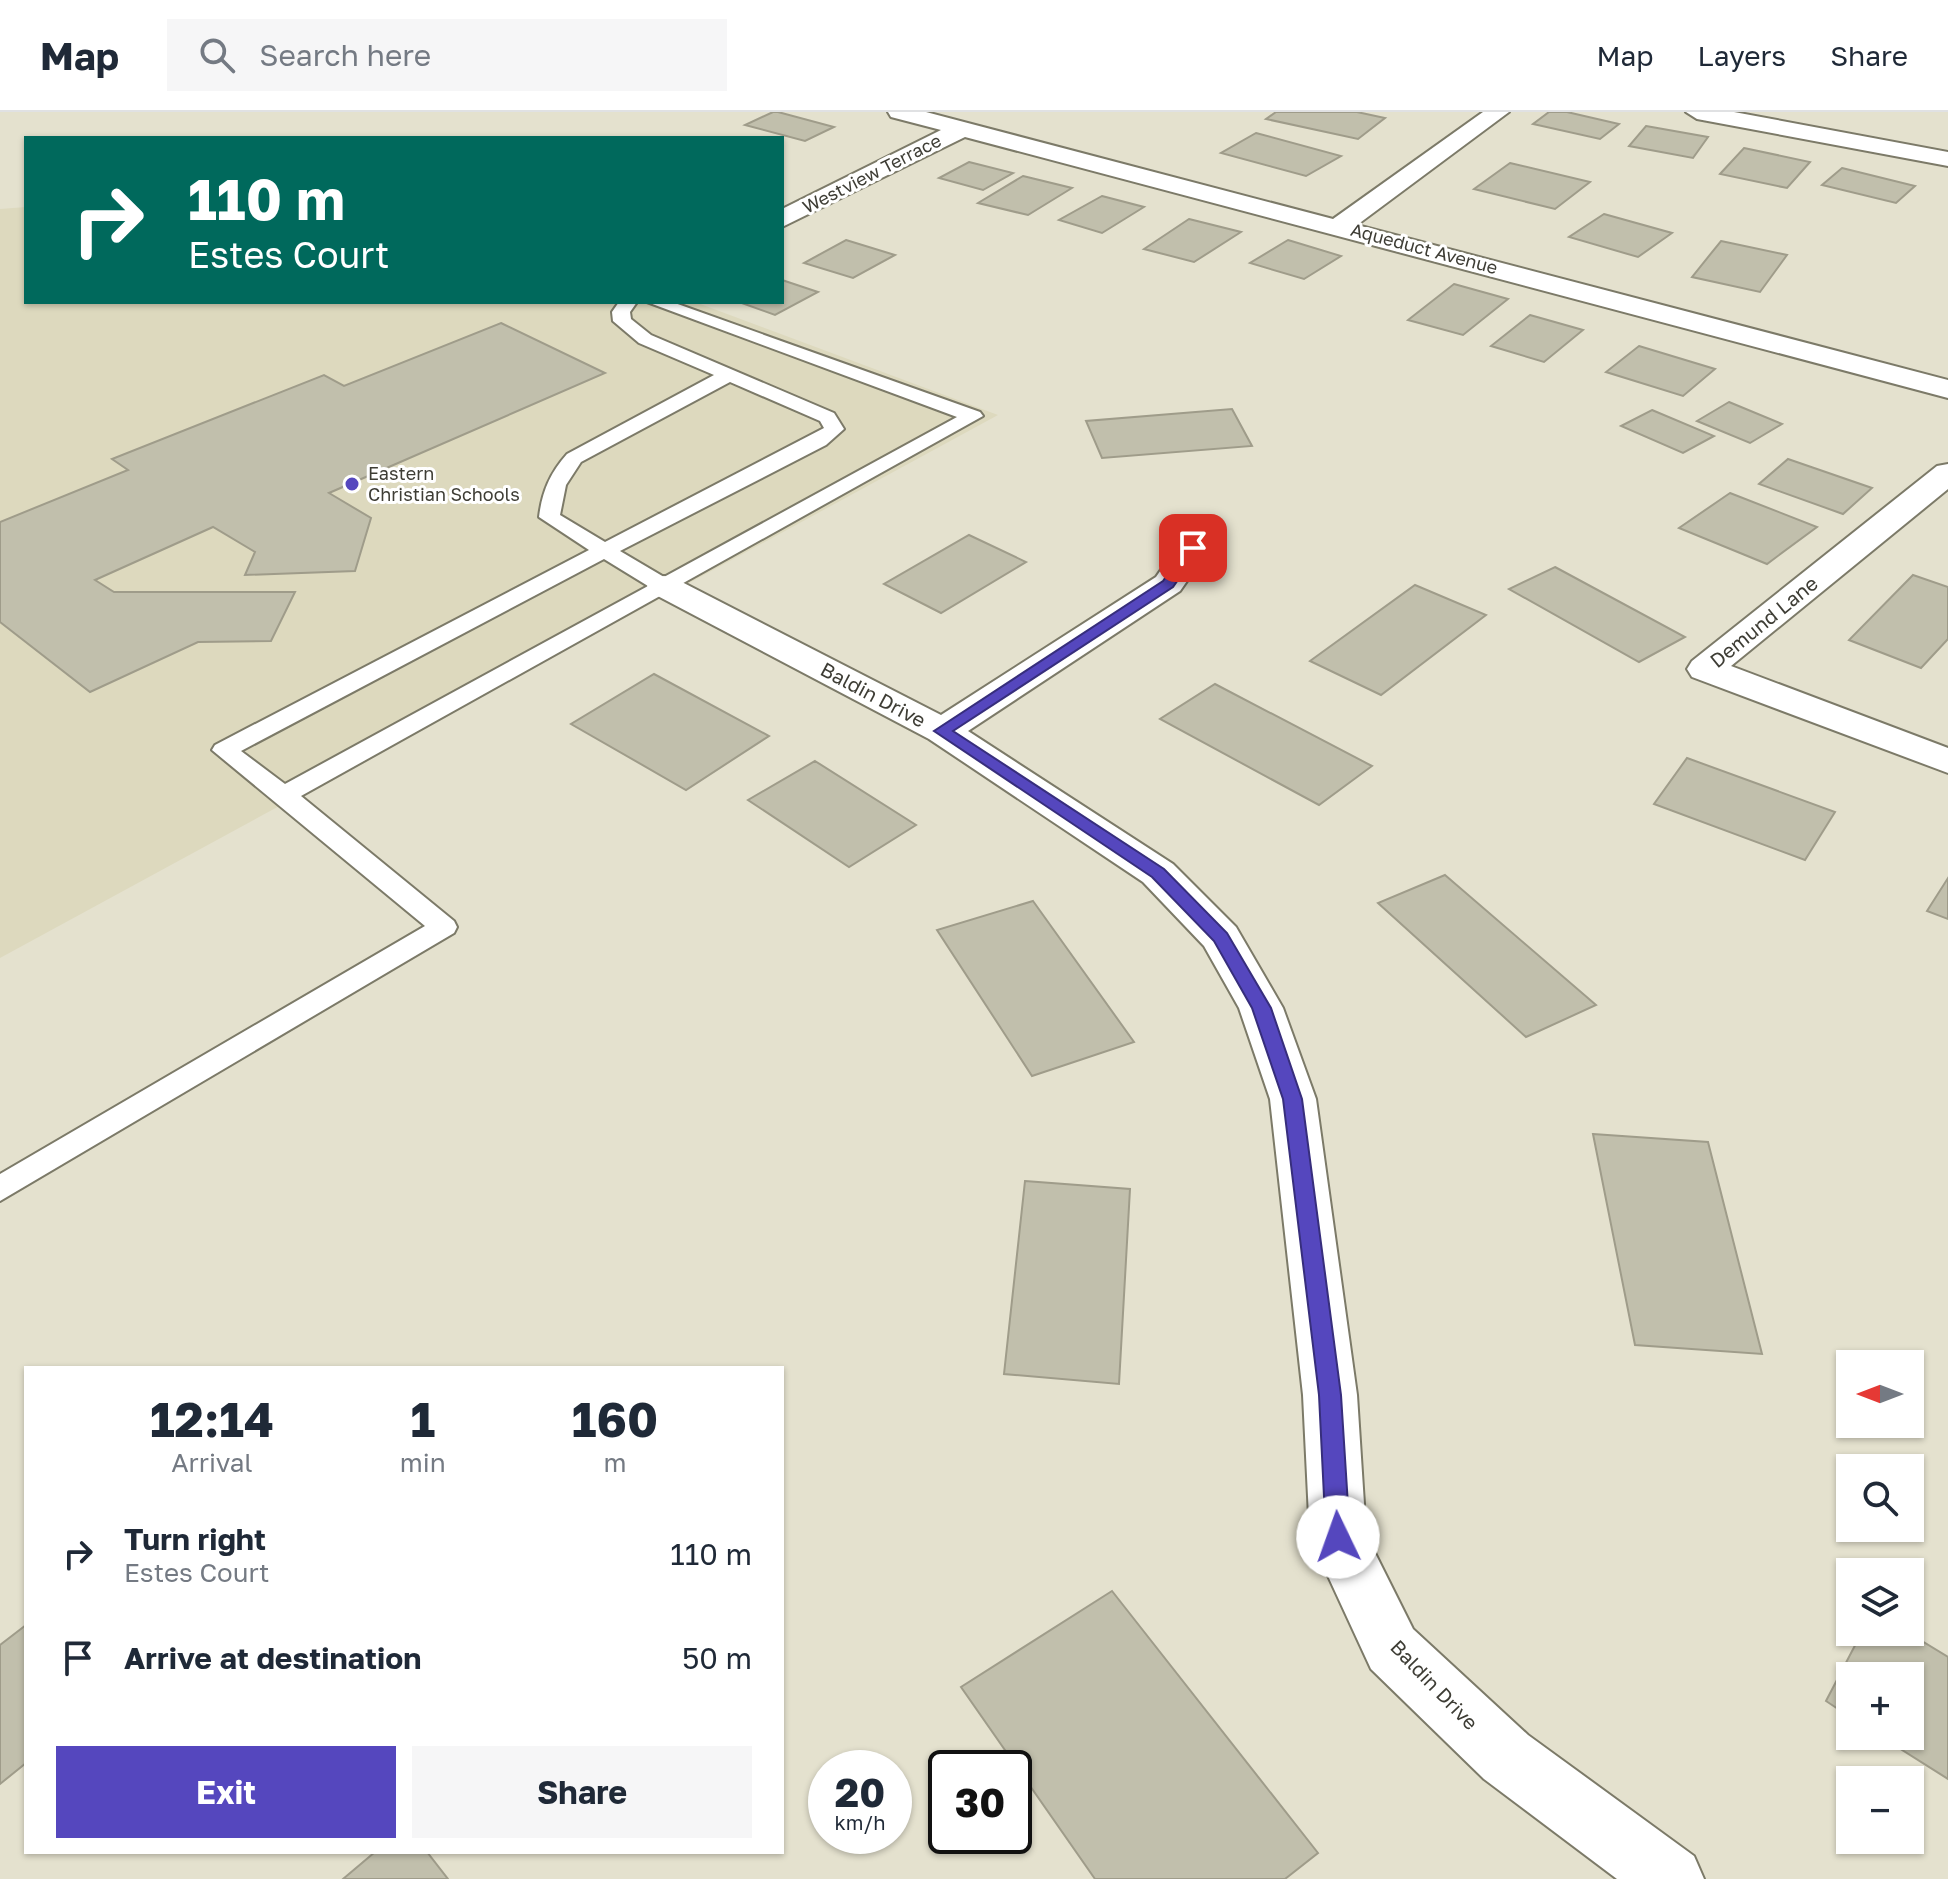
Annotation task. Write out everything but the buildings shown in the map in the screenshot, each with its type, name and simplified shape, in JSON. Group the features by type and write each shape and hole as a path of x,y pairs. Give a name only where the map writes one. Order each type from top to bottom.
{"street":[{"name":"Aqueduct Avenue","path":"899,112 1948,389"},
{"path":"1339,226 1498,112"},
{"path":"1697,112 1948,159"},
{"name":"Westview Terrace","path":"784,218 962,129"},
{"name":"Demund Lane","path":"1948,473 1705,669 1948,761"},
{"path":"942,731 1168,584 1193,548"},
{"name":"Baldin Drive","path":"664,586 942,731 1158,873 1221,937 1261,1008 1293,1099 1330,1395 1338,1537 1392,1649 1506,1757 1671,1879"}],"lane":[{"path":"0,1189 444,927 284,795 224,750 819,441 834,429 827,417 645,339 622,321 621,312 627,304"},
{"path":"284,795 973,416 662,304"},
{"path":"664,586 549,517 553,490 561,472 574,458 729,375"}],"shaded area":[{"path":"24,207 24,304 700,304 998,415 0,958 0,209"}],"place":[{"name":"Eastern Christian Schools","path":"352,484"}],"route":[{"path":"1193,548 1168,584 942,731 1104,834 1158,873 1221,937 1261,1008 1293,1099 1330,1395 1338,1537"}]}
